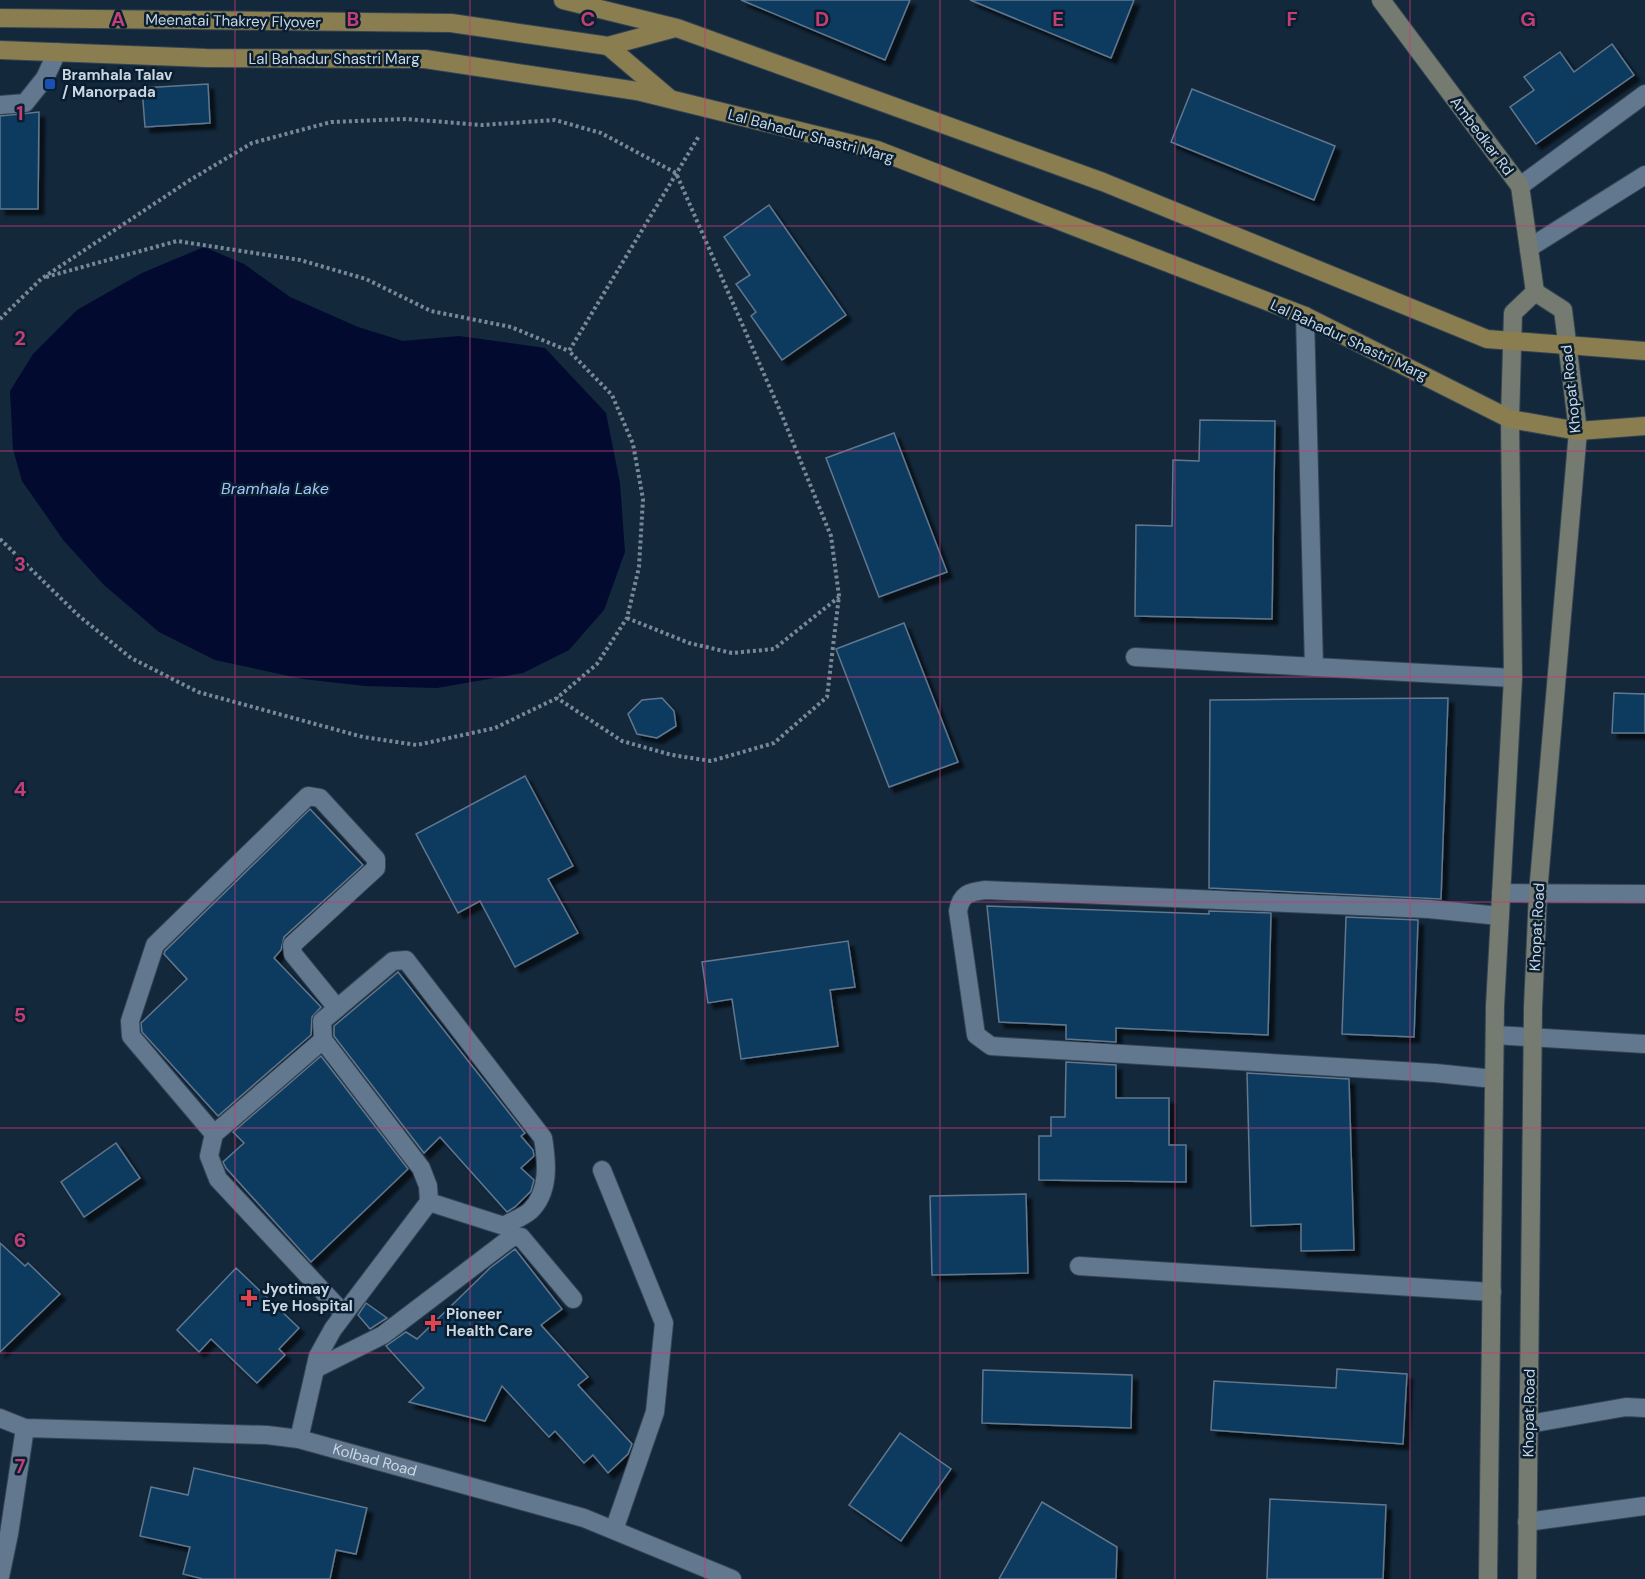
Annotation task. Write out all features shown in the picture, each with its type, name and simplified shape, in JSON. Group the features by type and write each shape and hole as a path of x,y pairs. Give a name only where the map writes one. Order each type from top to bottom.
{"main road":[{"path":"562,0 677,27 1103,182 1487,339 1645,351"},
{"name":"Ambedkar Rd","path":"1381,0 1520,186 1535,292"},
{"name":"Meenatai Thakrey Flyover","path":"0,18 451,23 608,46 677,27"},
{"path":"608,46 672,100"},
{"name":"Lal Bahadur Shastri Marg","path":"0,51 206,58 425,59 637,91 876,150 1305,316 1510,419 1578,431 1645,426"},
{"path":"1488,1579 1495,1035 1513,678 1510,419 1513,313 1535,292"},
{"name":"Khopat Road","path":"1527,1579 1532,1038 1538,893 1578,431 1563,310 1535,292"}],"street":[{"path":"0,105 25,103 45,78 57,52"},
{"path":"1520,186 1645,94"},
{"path":"1529,248 1645,175"},
{"path":"1305,316 1314,667"},
{"path":"1135,657 1513,678"},
{"path":"214,1134 131,1036 130,1021 155,945 308,796 320,798 376,859 376,868 292,945 293,954 337,1008"},
{"path":"1494,1079 1435,1072 1003,1049 991,1046 975,1035 958,911 960,901 966,894 985,890 1417,909 1500,916"},
{"path":"1501,893 1645,894"},
{"path":"299,1439 322,1348 344,1314 429,1202 428,1186 421,1168 324,1040 322,1021 393,961 406,960 543,1138 547,1166 542,1194 530,1211 504,1226 429,1202"},
{"path":"1495,1035 1645,1044"},
{"path":"324,1040 214,1134 209,1156 218,1179 344,1314"},
{"path":"602,1170 664,1323 655,1412 614,1530"},
{"path":"315,1369 383,1335 513,1237 521,1237 573,1299"},
{"path":"1079,1266 1492,1292"},
{"path":"1529,1424 1626,1407 1645,1408"},
{"name":"Kolbad Road","path":"0,1418 25,1428 267,1435 299,1439 584,1518 732,1579"},
{"path":"0,1577 25,1428"},
{"path":"1527,1522 1645,1506"}],"path":[{"path":"568,351 715,111"},
{"path":"0,319 41,279 190,180 252,143 332,122 406,119 482,125 555,120 601,133 676,173 782,412 831,536 839,596 827,697 774,743 711,761 672,755 622,741 557,699"},
{"path":"0,539 80,616 131,658 198,692 363,737 417,745 495,729 557,699 597,664 627,618 639,567 643,499 633,444 612,395 568,351 511,327 431,311 366,279 300,260 177,241 41,279"},
{"path":"627,618 689,643 732,653 774,649 839,596"}],"water":[{"name":"Bramhala Lake","path":"204,247 244,264 290,297 358,327 403,341 459,336 545,348 606,413 620,483 625,552 604,610 569,650 523,673 437,688 365,686 303,679 215,660 159,632 104,585 64,541 22,481 13,449 10,391 33,354 77,310 142,273"}],"building":[{"path":"741,0 910,0 885,60"},
{"path":"970,0 1134,0 1111,58"},
{"path":"1612,44 1634,75 1536,144 1510,107 1534,90 1524,77 1560,52 1574,72"},
{"path":"208,84 210,123 145,127 142,88"},
{"path":"1192,89 1335,146 1314,200 1171,142"},
{"path":"39,112 38,209 0,209 0,116"},
{"path":"769,205 846,315 782,360 751,316 756,312 736,284 750,275 724,237"},
{"path":"1200,420 1275,421 1272,619 1135,616 1136,525 1172,526 1173,460 1199,461"},
{"path":"894,433 947,572 879,597 826,458"},
{"path":"904,623 958,762 889,787 836,649"},
{"path":"1614,693 1645,694 1645,733 1612,733"},
{"path":"662,698 674,711 676,726 657,738 637,734 628,714 642,700"},
{"path":"1448,698 1441,899 1209,888 1210,700"},
{"path":"525,776 573,866 548,879 578,933 515,967 480,901 458,913 416,834"},
{"path":"310,809 363,865 284,937 281,950 274,958 321,1007 312,1017 311,1035 218,1116 142,1032 141,1023 187,979 164,954 165,951"},
{"path":"987,906 1209,914 1209,911 1271,913 1268,1035 1116,1028 1116,1042 1066,1039 1066,1025 999,1022"},
{"path":"1346,917 1418,920 1414,1037 1342,1034"},
{"path":"848,941 855,987 830,990 838,1046 741,1059 732,999 708,1003 702,962"},
{"path":"398,972 525,1133 521,1136 533,1150 534,1156 521,1168 534,1180 531,1191 507,1212 440,1137 424,1153 334,1036 334,1026"},
{"path":"321,1056 408,1169 311,1262 223,1162 244,1143 233,1132"},
{"path":"1066,1062 1116,1065 1116,1098 1169,1098 1169,1145 1186,1145 1186,1182 1039,1180 1039,1136 1051,1136 1051,1117 1065,1117"},
{"path":"1247,1073 1349,1079 1354,1250 1301,1251 1301,1224 1251,1226"},
{"path":"116,1143 140,1178 84,1217 61,1182"},
{"path":"1026,1194 1028,1273 932,1275 930,1196"},
{"path":"0,1243 25,1266 28,1263 60,1294 0,1352"},
{"path":"515,1249 562,1309 541,1325 588,1377 578,1385 632,1444 628,1454 608,1473 593,1455 584,1463 555,1431 549,1437 502,1386 485,1421 409,1402 424,1388 386,1346 406,1332 417,1339 490,1268"},
{"path":"236,1268 299,1328 279,1349 285,1355 257,1383 211,1339 199,1352 177,1330"},
{"path":"366,1303 387,1318 370,1329 358,1315"},
{"path":"1337,1369 1407,1374 1403,1444 1211,1430 1214,1381 1336,1388"},
{"path":"983,1370 1132,1375 1131,1428 982,1423"},
{"path":"900,1433 951,1469 901,1541 849,1505"},
{"path":"194,1468 367,1508 356,1554 336,1550 330,1579 203,1579 183,1574 190,1547 140,1536 151,1487 188,1495"},
{"path":"1270,1499 1386,1505 1383,1579 1267,1579"},
{"path":"1042,1502 1117,1547 1116,1579 999,1579"}],"place":[{"name":"Bramhala Talav / Manorpada","path":"50,84"},
{"name":"Jyotimay Eye Hospital","path":"249,1298"},
{"name":"Pioneer Health Care","path":"433,1323"}]}
